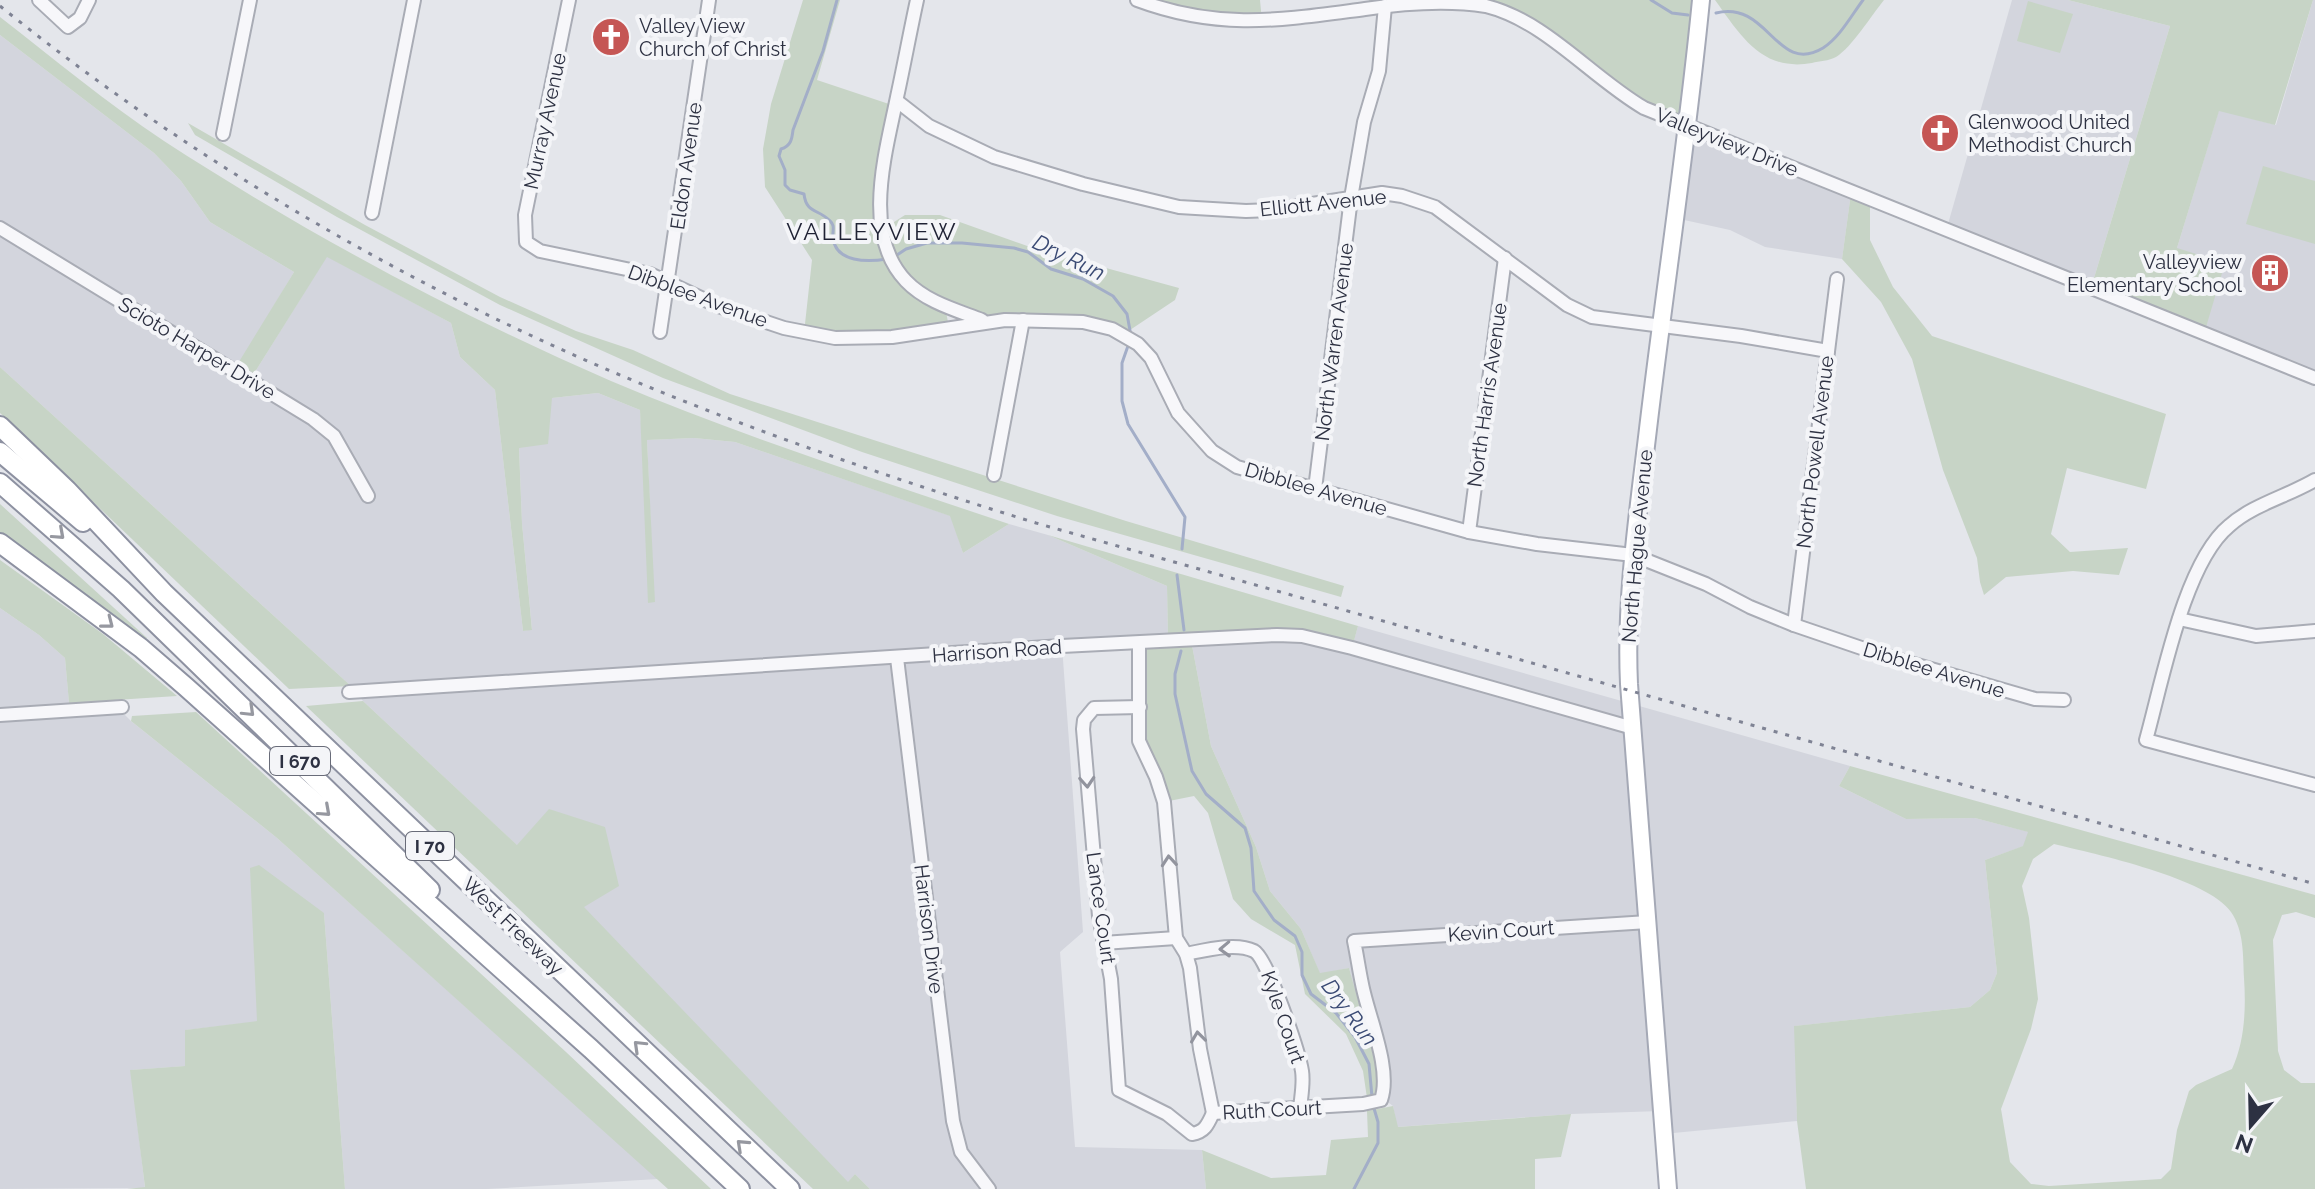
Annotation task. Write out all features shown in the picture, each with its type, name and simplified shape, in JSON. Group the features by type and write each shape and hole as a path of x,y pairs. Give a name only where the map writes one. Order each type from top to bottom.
{"highway":[{"name":"West Freeway","path":"0,426 67,490 164,593 790,1189"},
{"path":"0,452 164,593"},
{"name":"I 670","path":"0,483 121,589 203,667 591,1049"},
{"name":"West Freeway","path":"0,543 141,648 591,1049 740,1189"}],"main road":[{"name":"North Hague Avenue","path":"1668,1189 1627,636 1633,555 1688,128 1701,0"}],"street":[{"path":"39,0 68,27 80,18 89,0"},
{"path":"223,134 250,0"},
{"path":"372,213 414,0"},
{"name":"Murray Avenue","path":"526,242 525,215 569,0"},
{"name":"Eldon Avenue","path":"660,332 709,0"},
{"path":"917,0 880,193 882,230 892,259 905,280 916,290 944,306 985,322"},
{"name":"Valleyview Drive","path":"1137,0 1196,18 1235,22 1262,22 1385,6 1460,1 1505,12 1538,30 1627,98 1688,128 2315,378"},
{"name":"North Warren Avenue","path":"1315,489 1351,198 1364,122 1379,71 1385,6"},
{"name":"Elliott Avenue","path":"897,101 929,126 984,153 1135,198 1179,207 1246,211 1289,208 1382,193 1402,196 1435,207 1580,311 1606,320 1741,336 1828,351"},
{"name":"Scioto Harper Drive","path":"0,228 321,425 334,436 368,496"},
{"name":"Dibblee Avenue","path":"526,242 540,251 650,274 718,306 804,333 835,338 892,337 985,322 1023,320 1083,322 1124,334 1151,358 1178,413 1212,451 1237,467 1469,532 1537,544 1633,555 1706,584 1794,625 1879,654 2035,699 2064,700"},
{"name":"North Harris Avenue","path":"1469,532 1505,258"},
{"name":"North Powell Avenue","path":"1794,625 1837,279"},
{"path":"994,475 1023,320"},
{"path":"2315,480 2231,524 2216,538 2193,576 2146,740 2315,785"},
{"path":"2179,619 2256,636 2315,631"},
{"name":"Harrison Road","path":"349,692 1252,635 1302,636 1633,728"},
{"path":"1139,643 1139,741 1164,802 1176,938 1186,954 1213,1113"},
{"name":"Harrison Drive","path":"897,658 953,1121 961,1152 989,1189"},
{"path":"0,715 122,707"},
{"name":"Lance Court","path":"1137,1100 1119,1090 1111,979 1103,943 1083,729 1084,720 1094,708 1140,707"},
{"name":"Kevin Court","path":"1381,1100 1383,1069 1354,941 1648,922"},
{"path":"1103,943 1176,938"},
{"name":"Kyle Court","path":"1186,954 1246,948 1261,957 1297,1045 1303,1075 1300,1109"},
{"name":"Ruth Court","path":"1137,1100 1167,1114 1192,1134 1200,1133 1208,1125 1213,1113 1300,1109 1381,1100"}],"shaded area":[{"path":"2012,0 2068,0 2170,26 2091,288 1946,231"},
{"path":"2313,0 2315,378 2204,334 2177,248 2219,110 2276,125"},
{"path":"0,35 154,153 181,181 210,222 294,272 238,366 253,375 327,256 451,323 460,357 495,390 523,631 532,629 522,523 519,447 552,398 598,393 640,410 654,602 647,440 694,438 735,442 951,516 963,553 1009,524 1048,535 1167,586 1168,640 1062,646 1083,932 1060,952 1075,1147 1202,1150 1206,1189 870,1189 855,1174 848,1183 583,907 363,701 351,686 0,367"},
{"path":"1688,128 1851,193 1842,259 1765,247 1730,230 1675,218"},
{"path":"0,608 65,658 69,703 110,700 131,721 277,838 658,1179 487,1189 345,1189 324,913 257,1022 186,1030 186,1066 131,1070 145,1188 0,1189"},
{"path":"1358,626 1850,766 1839,786 1906,819 1975,818 2029,832 2024,846 1985,860 1997,973 1990,990 1970,1007 1795,1026 1797,1121 1663,1134 1661,1111 1571,1114 1397,1127 1393,1106 1380,1096 1349,968 1320,974 1301,929 1270,891 1256,847 1211,746 1191,640 1252,635 1352,647"}],"green space":[{"path":"803,0 840,0 817,80 895,106 882,176 883,229 905,215 940,215 1033,248 1179,288 1175,300 1124,334 1112,329 985,322 945,307 949,327 892,337 804,333 812,260 765,187 763,149 771,104"},
{"path":"1137,0 1260,0 1262,22"},
{"path":"1369,0 1701,0 1688,128 1644,108 1538,30 1485,5 1369,8"},
{"path":"1715,0 1884,0 1855,39 1836,57 1795,64 1766,57 1754,48"},
{"path":"2068,0 2313,0 2275,125 2219,111 2177,248 2225,263 2204,334 2091,288 2170,26"},
{"path":"2028,1 2073,14 2060,53 2017,41"},
{"path":"0,17 164,141 327,240 439,300 553,355 660,401 808,456 1009,524 963,553 950,516 735,442 694,438 647,440 655,602 648,603 640,410 598,393 552,398 548,444 519,448 532,630 523,631 495,390 460,357 451,323 327,257 253,375 237,365 294,272 210,222 181,181 154,153 0,35"},
{"path":"188,123 365,225 500,297 576,331 633,350 730,394 1126,521 1344,586 1341,597 1057,516 862,452 663,378 500,305 337,217 195,135"},
{"path":"2263,166 2315,181 2315,244 2246,224"},
{"path":"1851,193 1870,201 1870,240 1893,287 1932,336 2166,414 2146,489 2067,468 2051,534 2070,552 2128,548 2119,575 2073,571 2006,577 1984,595 1977,558 1943,470 1912,359 1881,302 1842,259"},
{"path":"0,367 351,686 289,689 0,413"},
{"path":"0,504 147,638 144,642 77,589 0,535"},
{"path":"1048,535 1358,626 1352,648 1327,641 1191,640 1211,746 1256,847 1270,891 1301,929 1320,973 1349,968 1378,1073 1380,1096 1367,1098 1363,1071 1346,1034 1305,994 1295,945 1251,919 1233,899 1208,813 1194,796 1164,802 1142,748 1139,643 1168,640 1167,586"},
{"path":"0,560 103,634 177,696 69,703 65,658 0,608"},
{"path":"363,701 517,845 549,809 605,827 619,886 584,907 848,1182 855,1174 870,1189 813,1189 306,706"},
{"path":"196,712 711,1189 668,1189 277,838 131,721 132,716"},
{"path":"1850,766 2315,895 2315,918 2296,912 2282,915 2273,940 2278,1051 2284,1070 2301,1083 2315,1083 2315,1189 1806,1189 1797,1121 1794,1026 1970,1007 1990,990 1997,973 1985,860 2023,846 2028,832 1975,818 1906,819 1839,786","holes":["2054,844 2149,869 2199,888 2231,912 2241,935 2245,1013 2236,1058 2232,1069 2189,1091 2177,1130 2171,1169 2161,1179 2049,1186 2031,1184 2010,1162 2001,1109 2031,1029 2038,999 2029,918 2022,886 2033,859"]},
{"path":"259,865 324,913 345,1189 127,1189 145,1187 130,1070 185,1066 185,1030 257,1021 250,868"},
{"path":"1393,1106 1398,1127 1571,1114 1561,1157 1535,1159 1535,1189 1206,1189 1202,1150 1271,1178 1326,1175 1331,1140 1368,1137 1367,1111"}],"waterway":[{"name":"Dry Run","path":"837,0 823,51 791,139 781,149 779,156 785,170 785,185 804,194 807,205 831,222 835,246 840,252 854,259 887,259"},
{"path":"1651,0 1672,13 1688,15"},
{"path":"1716,13 1734,12 1748,17 1782,46 1794,53 1807,54 1823,48 1835,38 1863,0"},
{"name":"Dry Run","path":"894,257 906,249 927,243 962,243 1028,252 1051,269 1083,279 1113,296 1127,314 1131,336"},
{"name":"Dry Run","path":"1129,343 1122,363 1122,401 1128,424 1185,517 1182,549"},
{"name":"Dry Run","path":"1177,575 1184,630"},
{"name":"Dry Run","path":"1181,651 1175,674 1175,694 1192,771 1206,794 1245,828 1251,848 1254,891 1274,920 1295,936 1302,952 1302,975 1311,994 1336,1013 1355,1037 1369,1064 1372,1097"},
{"name":"Dry Run","path":"1354,1189 1378,1143 1378,1122 1373,1105"}],"railway":[{"path":"0,6 148,116 303,216 465,304 632,380 732,420 883,474 1036,523 2315,884"}],"place":[{"name":"Valley View Church of Christ","path":"611,37"},
{"name":"Glenwood United Methodist Church","path":"1940,133"},
{"name":"Valleyview Elementary School","path":"2270,273"}],"district":[{"name":"VALLEYVIEW","path":"872,231"}]}
